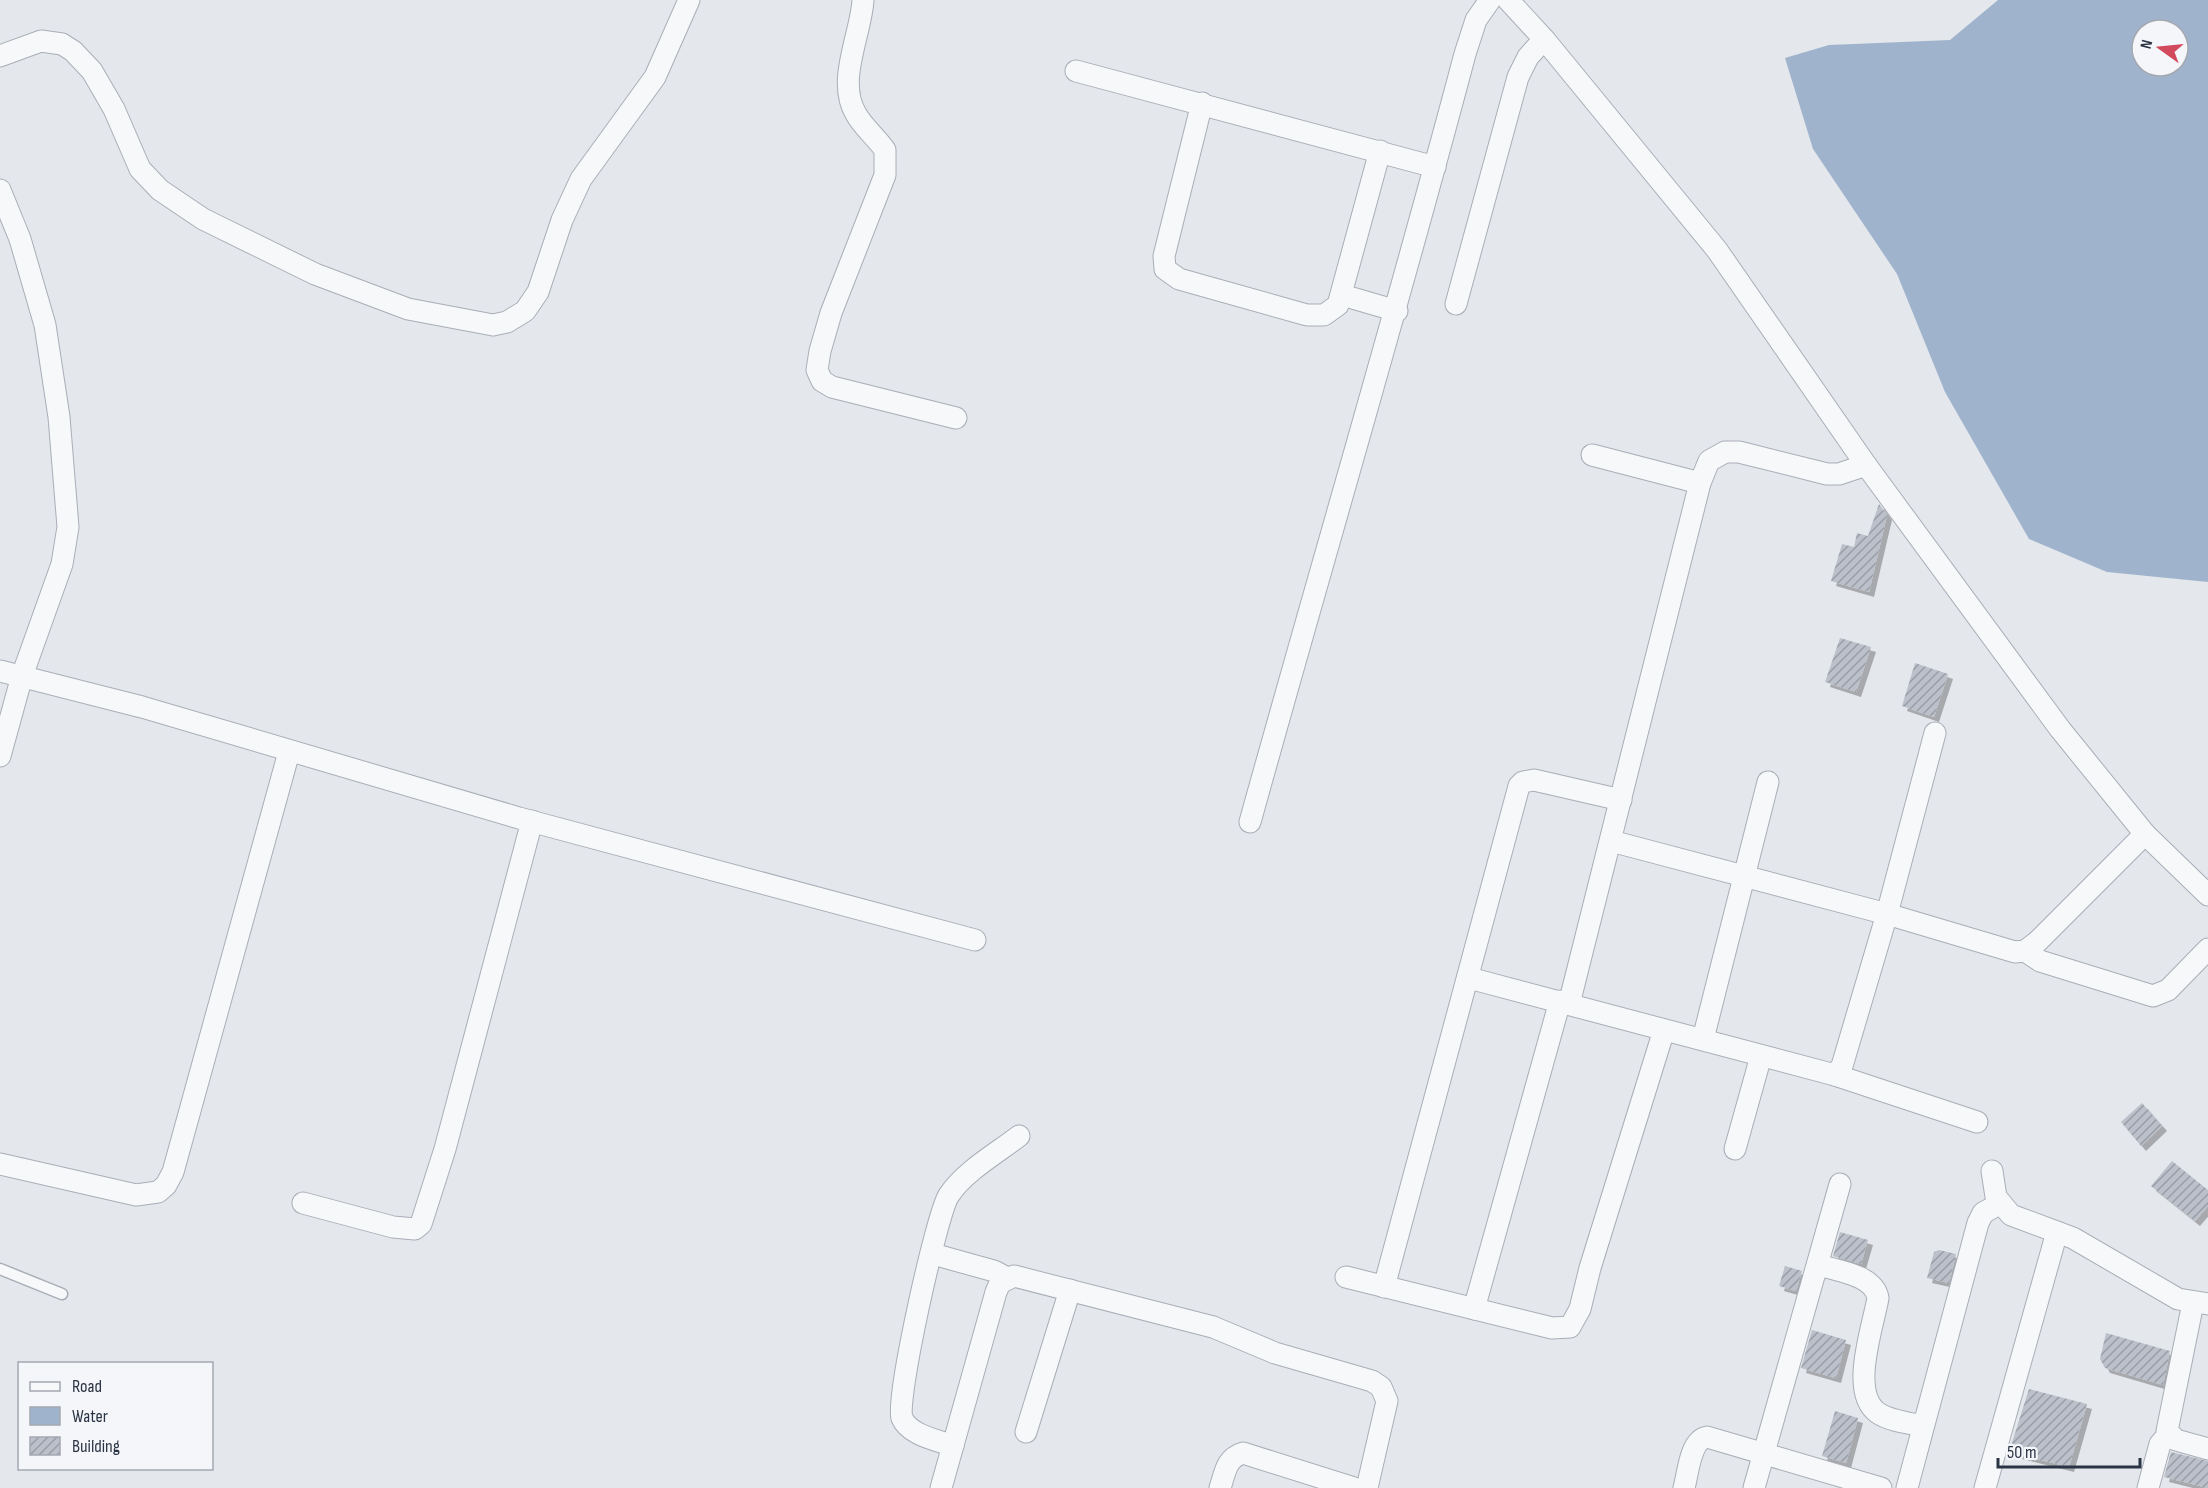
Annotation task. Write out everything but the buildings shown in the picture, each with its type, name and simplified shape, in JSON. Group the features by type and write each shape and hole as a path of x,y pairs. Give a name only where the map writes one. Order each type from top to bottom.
{"street":[{"path":"0,56 41,41 63,44 73,51 92,71 114,109 140,169 160,190 203,219 315,274 379,300 408,309 493,325 507,322 525,311 538,292 571,196 580,179 655,77 689,0"},
{"path":"863,0 862,17 851,63 851,104 857,116 885,150 885,175 831,313 817,370 822,381 832,387 956,418"},
{"path":"1250,822 1310,605 1397,311 1471,34 1476,20 1490,0"},
{"path":"1508,0 1544,39 1717,250 1866,465 2060,729 2145,834 2208,895"},
{"path":"1456,304 1521,66 1544,39"},
{"path":"1076,71 1435,167"},
{"path":"1202,103 1164,256 1165,269 1179,279 1306,315 1331,312 1338,305 1380,151"},
{"path":"0,190 20,239 45,325 59,417 68,527 62,564 22,676 0,756"},
{"path":"1342,295 1397,311"},
{"path":"1474,1309 1611,840 1700,483 1708,461 1725,452 1757,454 1827,474 1839,474 1866,465"},
{"path":"1592,455 1700,483"},
{"path":"0,671 142,707 289,752 532,821 975,940"},
{"path":"1835,1075 1842,1066 1887,914 1935,733"},
{"path":"0,1164 136,1195 158,1192 165,1185 173,1172 289,752"},
{"path":"1384,1287 1520,786 1523,782 1534,780 1621,800"},
{"path":"1703,1039 1768,782"},
{"path":"303,1203 393,1227 415,1229 421,1224 445,1149 532,821"},
{"path":"2025,951 2037,942 2145,834"},
{"path":"1611,840 1887,914 2009,951 2025,951 2040,961 2153,996 2168,990 2208,949"},
{"path":"1469,978 1835,1075 1977,1122"},
{"path":"1346,1277 1552,1328 1563,1329 1575,1321 1664,1030"},
{"path":"1735,1149 1761,1056"},
{"path":"953,1446 914,1431 902,1419 900,1410 909,1350 942,1210 953,1189 1019,1136"},
{"path":"1992,1171 1999,1204 2011,1215 2057,1232 2103,1254 2159,1291 2201,1304 2168,1420 2169,1434 2176,1440 2208,1449"},
{"path":"1755,1488 1840,1184"},
{"path":"1907,1488 1978,1223 1983,1213 1999,1204"},
{"path":"1984,1488 2057,1232"},
{"path":"933,1254 994,1271 1007,1278 1024,1278 1213,1327 1275,1353 1372,1381 1381,1387 1388,1401 1367,1488"},
{"path":"1819,1264 1865,1280 1877,1291 1878,1298 1862,1379 1865,1394 1878,1414 1923,1426"},
{"path":"941,1488 996,1292 1007,1278"},
{"path":"1026,1432 1070,1290"},
{"path":"2148,1488 2160,1444 2169,1434"},
{"path":"1684,1488 1696,1444 1702,1438 1713,1438 1764,1454 1847,1484 1881,1488"},
{"path":"1220,1488 1228,1463 1233,1456 1243,1453 1354,1488"}],"lane":[{"path":"0,1269 62,1294"}],"water":[{"path":"1998,0 2208,0 2208,582 2107,572 2029,539 1945,392 1897,274 1813,149 1785,58 1829,45 1950,40"}]}
